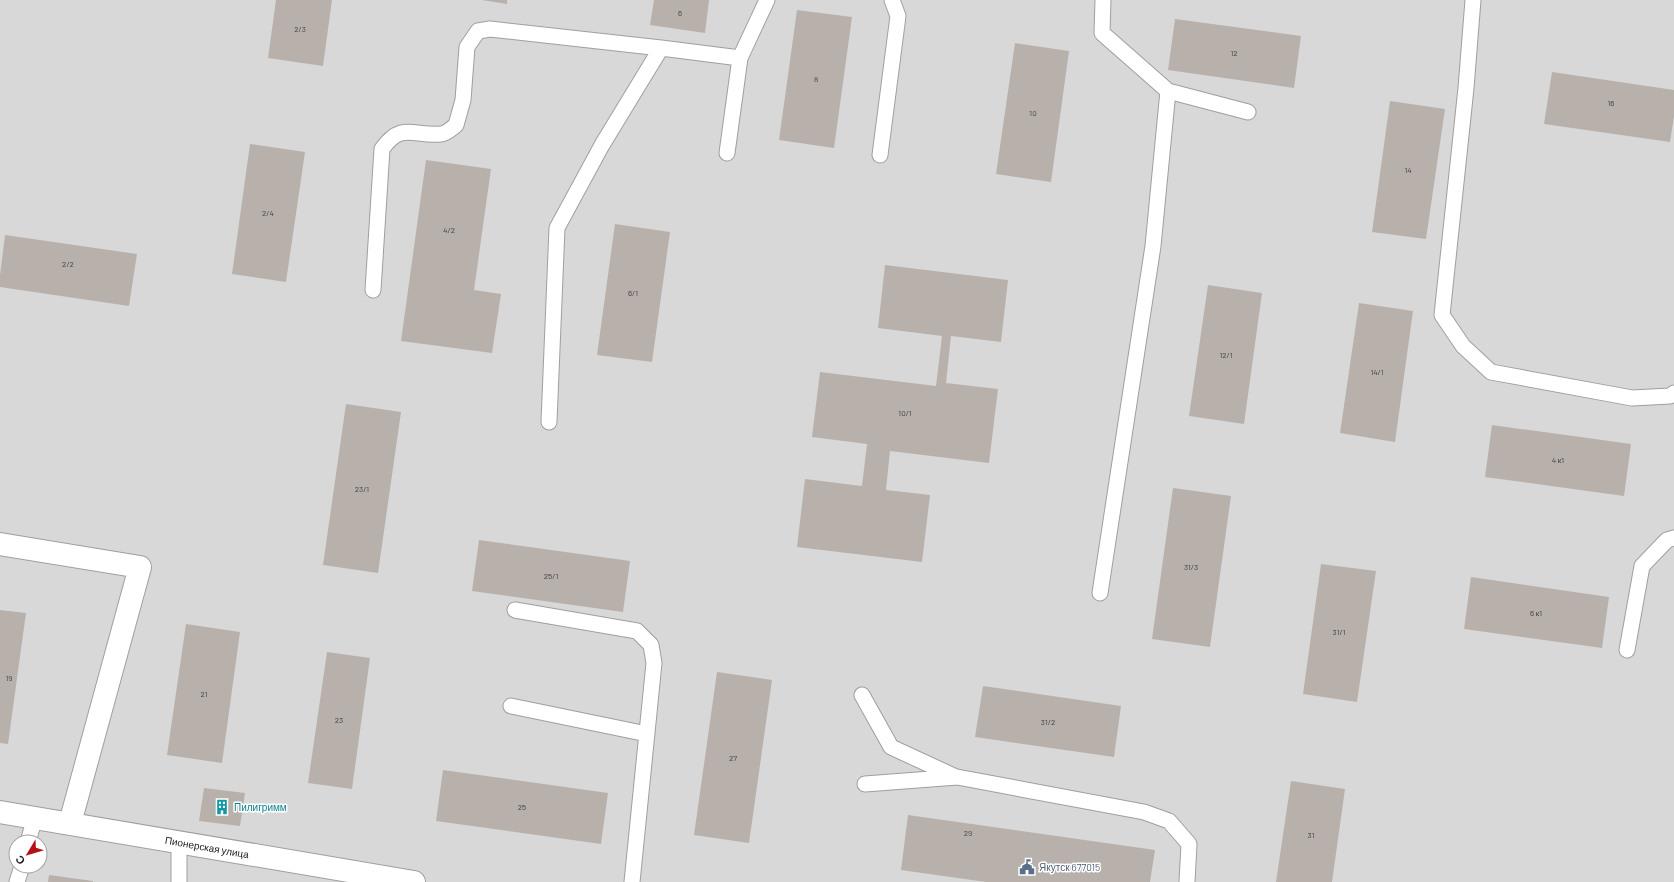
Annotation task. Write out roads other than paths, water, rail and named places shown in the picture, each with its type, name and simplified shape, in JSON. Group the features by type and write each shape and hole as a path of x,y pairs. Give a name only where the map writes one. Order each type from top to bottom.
{"street":[{"path":"0,544 140,568 70,823"},
{"name":"Пионерская улица","path":"0,812 414,882"}],"lane":[{"path":"727,153 740,58 767,0"},
{"path":"880,154 898,16 892,0"},
{"path":"1103,0 1102,33 1168,91 1248,112"},
{"path":"1473,0 1466,88 1442,315 1463,346 1491,372 1632,398 1670,396 1674,393"},
{"path":"373,290 382,149 389,138 404,131 442,134 456,125 463,100 467,47 478,31 490,29 740,58"},
{"path":"549,422 557,228 602,145 661,48"},
{"path":"1100,593 1153,246 1168,91"},
{"path":"1628,650 1642,566 1667,540 1674,538"},
{"path":"515,610 637,631 651,645 654,663 632,882"},
{"path":"862,695 891,747 957,777 1144,812 1169,821 1190,844 1187,882"},
{"path":"511,706 647,734"},
{"path":"865,784 957,777"},
{"path":"30,834 35,817"},
{"path":"179,842 179,882"}],"place":[{"name":"Пилигримм","path":"222,807"},
{"name":"Якутск 677015","path":"1027,867"}]}
